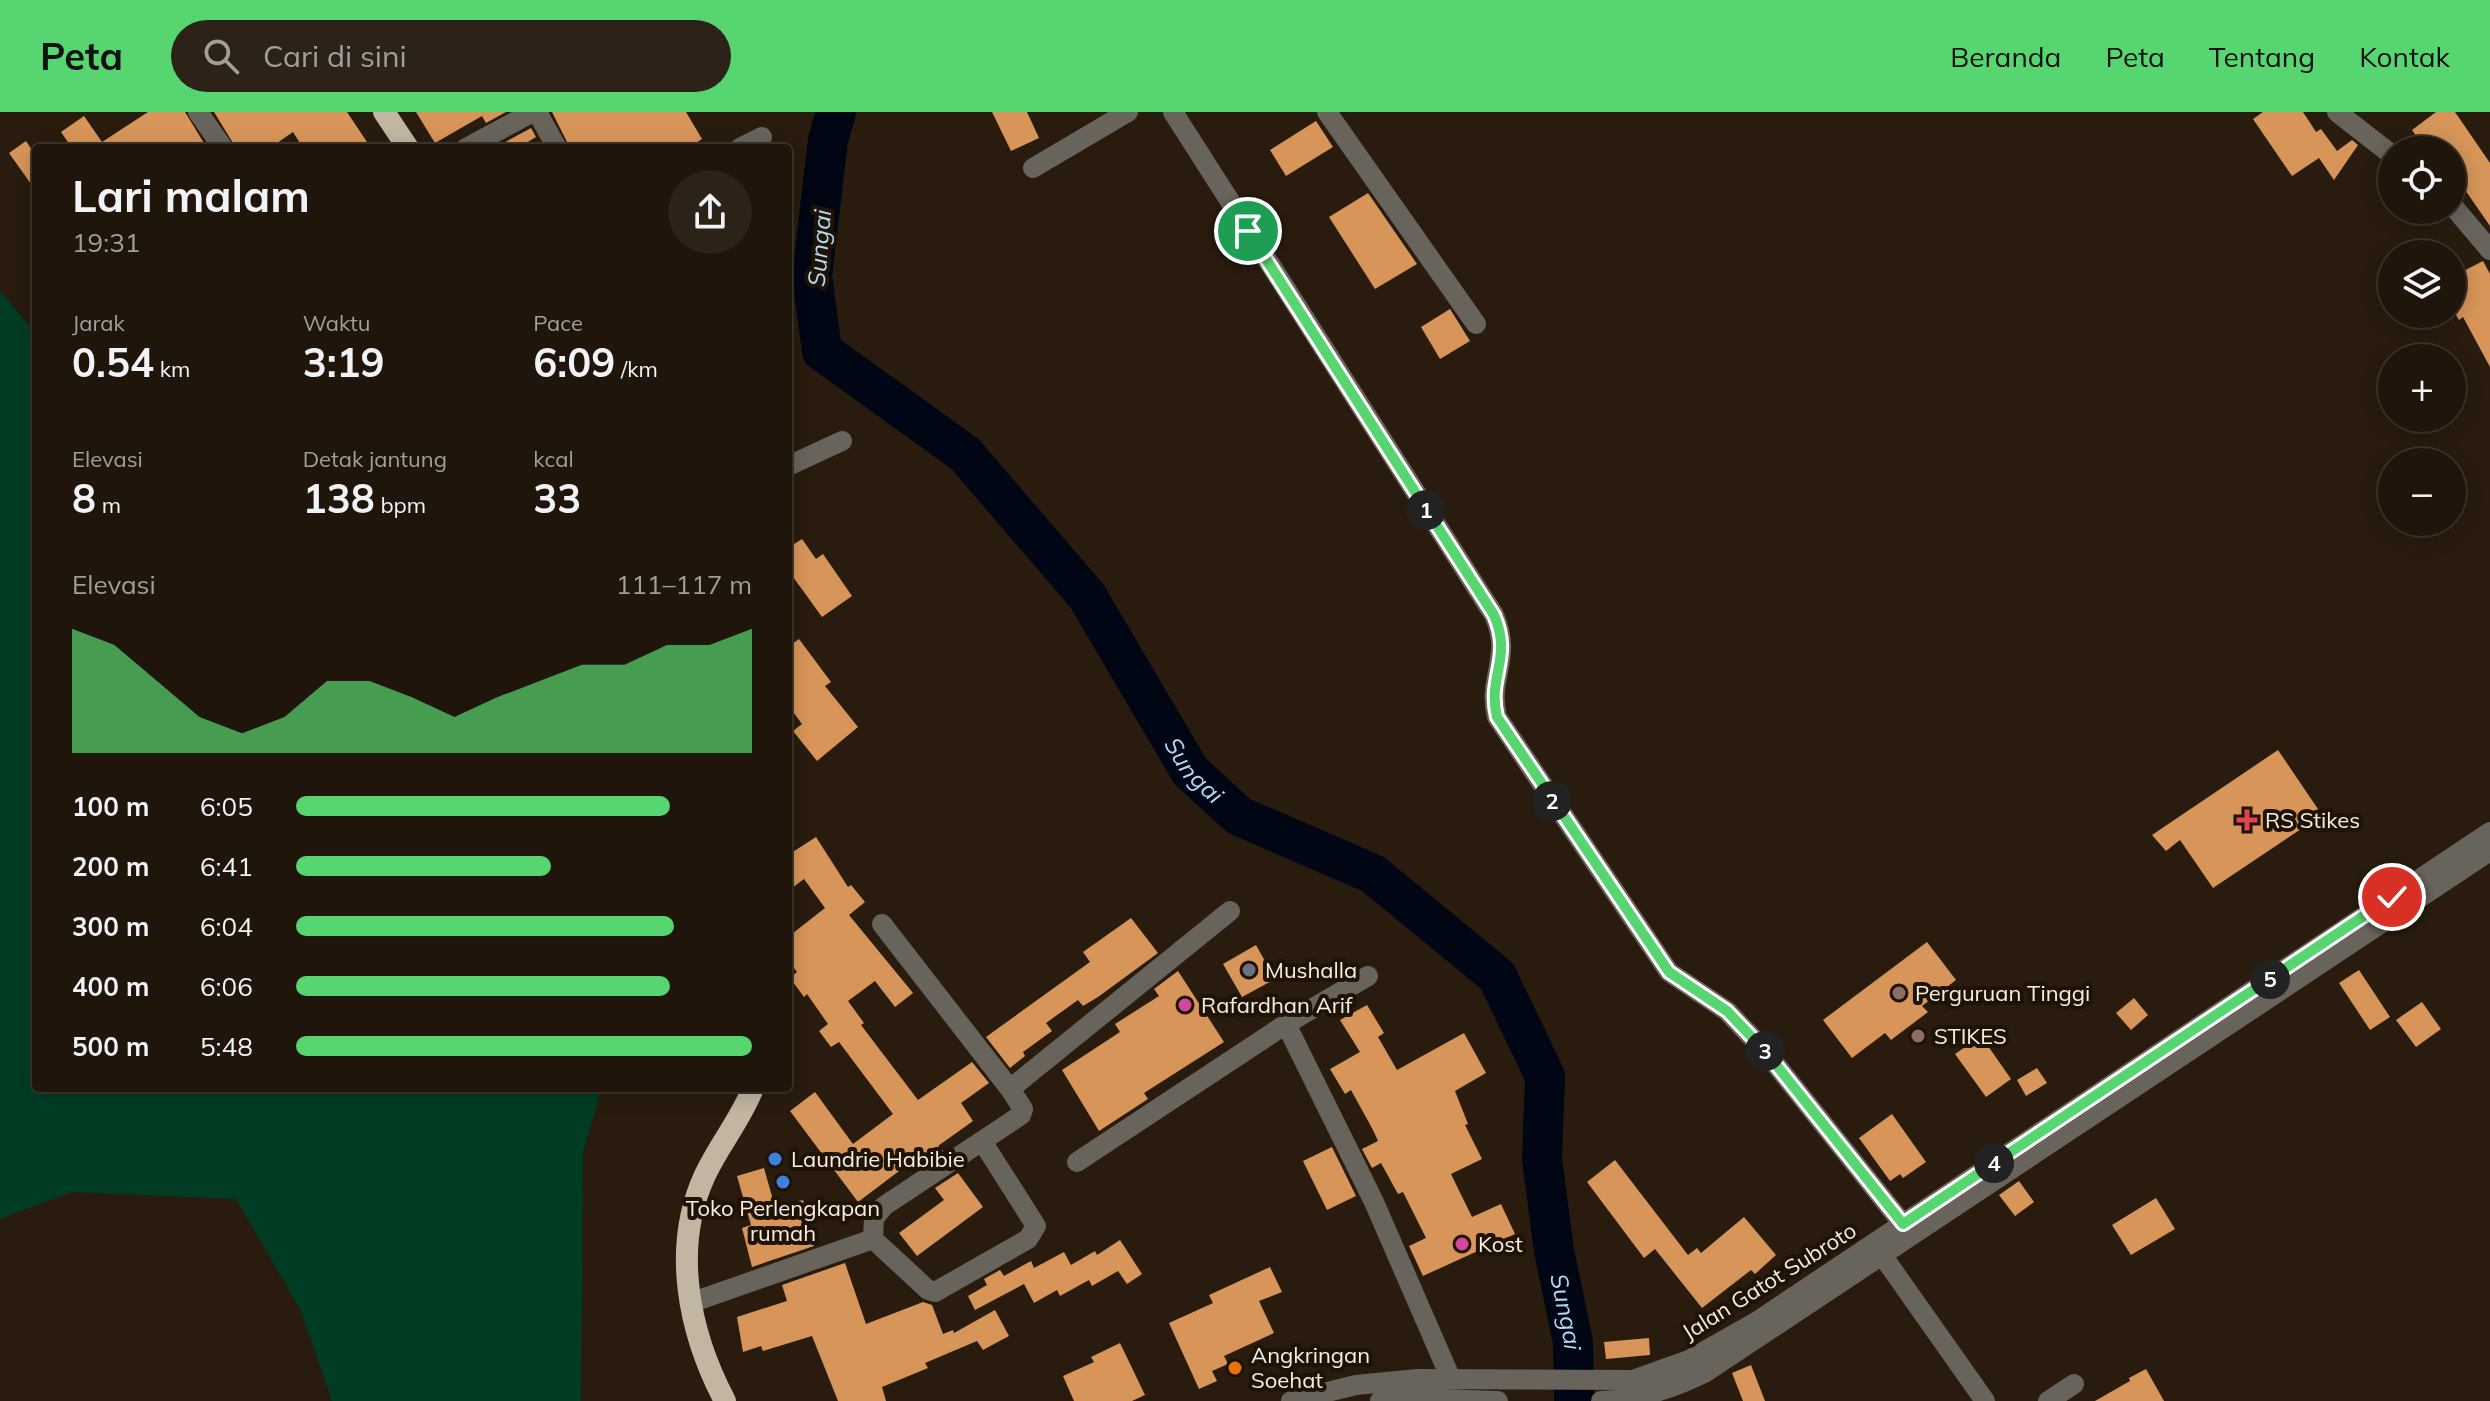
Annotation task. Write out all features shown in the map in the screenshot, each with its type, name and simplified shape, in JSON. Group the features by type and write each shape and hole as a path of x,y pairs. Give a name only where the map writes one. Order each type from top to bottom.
{"highway":[{"path":"384,112 405,144"},
{"path":"725,1401 700,1347 690,1303 688,1243 704,1176 751,1092"}],"street":[{"path":"474,144 535,112 555,144"},
{"path":"1033,168 1128,112"},
{"path":"1173,112 1494,615 1504,649 1493,701 1497,717 1669,972 1727,1011 1765,1051 1903,1224"},
{"path":"1327,112 1476,324"},
{"path":"2337,112 2378,144"},
{"path":"206,115 221,144"},
{"path":"748,144 762,137"},
{"path":"2466,222 2490,250"},
{"path":"792,464 842,441"},
{"name":"Jalan Gatot Subroto","path":"1291,1401 1356,1385 1451,1379 1610,1381 1650,1375 1689,1360 1756,1322 2490,832"},
{"name":"Jalan Gatot Subroto","path":"1601,1401 1621,1401 1667,1390 1706,1372 2490,851"},
{"path":"1010,1089 1230,911"},
{"path":"882,924 1023,1109 1021,1115 884,1206 874,1218 873,1239 928,1290 935,1292 1028,1239 1036,1226 982,1141"},
{"path":"1077,1162 1286,1024 1368,976"},
{"path":"1286,1024 1374,1202 1451,1379"},
{"path":"690,1303 873,1239"},
{"path":"1882,1255 1985,1401"},
{"path":"2048,1401 2074,1384"},
{"path":"1380,1401 1407,1398 1498,1401"}],"green space":[{"path":"0,291 32,329 32,1092 601,1092 583,1152 581,1401 332,1401 300,1309 236,1199 72,1192 0,1219"}],"building":[{"path":"148,112 185,112 205,144 69,144 61,132 84,116 102,142"},
{"path":"214,112 347,112 368,144 300,144 293,132 276,144 234,144"},
{"path":"416,112 506,112 486,123 482,116 435,143"},
{"path":"552,112 686,112 702,139 694,144 568,144"},
{"path":"992,112 1027,112 1039,138 1011,151"},
{"path":"2263,112 2303,112 2316,132 2321,129 2337,151 2352,140 2358,145 2334,180 2319,158 2292,176 2253,119"},
{"path":"2436,112 2455,112 2490,163 2490,226 2466,191 2466,136 2416,136 2412,130"},
{"path":"1316,121 1333,147 1286,176 1270,150"},
{"path":"531,128 536,137 525,144 502,144"},
{"path":"26,141 32,150 32,185 9,153"},
{"path":"1368,193 1417,264 1375,289 1329,217"},
{"path":"2483,261 2490,274 2490,367 2466,323 2466,270"},
{"path":"1450,309 1470,341 1440,359 1421,327"},
{"path":"802,539 816,559 823,554 852,596 822,617 792,576 792,545"},
{"path":"799,639 831,682 825,686 858,727 817,761 793,731 802,724 792,710 792,644"},
{"path":"2278,750 2322,815 2213,888 2180,840 2166,851 2152,835"},
{"path":"816,837 848,887 851,885 865,902 849,915 913,993 895,1007 875,981 848,1001 864,1023 861,1025 918,1100 972,1062 989,1083 961,1103 973,1121 938,1146 943,1151 920,1166 915,1159 858,1202 790,1111 815,1092 853,1144 893,1114 839,1042 831,1047 819,1031 828,1024 807,994 804,997 792,981 797,972 792,965 792,934 825,908 804,879 792,888 792,852"},
{"path":"1131,918 1158,953 1098,997 1083,1006 1078,1000 1046,1023 1052,1031 1023,1052 1025,1056 1010,1068 986,1037 1090,962 1083,952"},
{"name":"Perguruan Tinggi","path":"1927,942 1956,980 1922,1006 1928,1012 1891,1040 1885,1033 1852,1058 1823,1020"},
{"path":"1256,945 1275,979 1242,997 1223,964"},
{"path":"2359,970 2390,1017 2370,1030 2339,983"},
{"path":"1178,971 1224,1042 1144,1093 1148,1099 1099,1131 1062,1070 1120,1032 1115,1024 1159,996 1154,989"},
{"path":"2134,998 2148,1015 2131,1030 2116,1013"},
{"path":"2422,1002 2441,1029 2416,1047 2396,1020"},
{"path":"1367,1005 1384,1033 1378,1037 1397,1070 1464,1033 1486,1073 1455,1091 1468,1124 1465,1125 1482,1159 1451,1174 1472,1217 1501,1204 1515,1234 1423,1276 1409,1246 1426,1238 1403,1192 1398,1194 1381,1163 1372,1168 1362,1149 1378,1141 1351,1090 1345,1094 1330,1069 1360,1052 1340,1020"},
{"path":"1981,1036 2011,1079 1986,1097 1955,1054"},
{"path":"2037,1068 2047,1083 2026,1096 2017,1080"},
{"path":"1892,1114 1926,1162 1903,1178 1900,1174 1890,1181 1859,1138"},
{"path":"1332,1147 1356,1196 1327,1210 1303,1161"},
{"path":"1615,1160 1688,1255 1697,1248 1701,1253 1744,1217 1776,1255 1755,1274 1751,1270 1702,1308 1655,1249 1644,1258 1587,1182"},
{"path":"764,1168 775,1207 803,1200 814,1246 752,1267 742,1228 751,1225 737,1176"},
{"path":"958,1173 983,1207 917,1256 899,1233 944,1200 935,1188"},
{"path":"2019,1181 2034,1202 2015,1216 1999,1195"},
{"path":"2156,1198 2175,1229 2131,1255 2112,1225"},
{"path":"1120,1240 1142,1274 1127,1284 1118,1271 1092,1286 1089,1280 1060,1296 1057,1290 1034,1303 1024,1284 975,1310 968,1296 987,1285 984,1279 1000,1270 1004,1276 1031,1261 1034,1268 1064,1252 1071,1265 1095,1251 1097,1255"},
{"path":"845,1263 866,1324 923,1302 932,1305 943,1334 953,1330 954,1333 995,1310 1009,1336 983,1350 977,1341 925,1363 928,1368 882,1387 886,1401 838,1401 812,1336 763,1351 761,1346 743,1352 737,1317 787,1301 782,1285"},
{"path":"1270,1267 1282,1292 1259,1301 1274,1333 1224,1356 1228,1364 1212,1371 1217,1381 1199,1389 1169,1323 1213,1303 1209,1295"},
{"path":"1649,1338 1650,1355 1606,1359 1604,1342"},
{"path":"1120,1343 1145,1395 1132,1401 1074,1401 1063,1376 1094,1362 1091,1357"},
{"path":"1751,1365 1765,1401 1743,1401 1732,1373"},
{"path":"2146,1369 2164,1401 2095,1401 2130,1381 2129,1378"}],"waterway":[{"name":"Sungai","path":"836,112 828,140 812,276 822,351 965,454 1087,596 1190,771 1239,816 1373,874 1497,976 1545,1076 1542,1159 1554,1251 1573,1342 1574,1401"}],"place":[{"name":"RS Stikes","path":"2247,820"},
{"name":"Mushalla","path":"1249,970"},
{"name":"Perguruan Tinggi","path":"1899,993"},
{"name":"Rafardhan Arif","path":"1185,1005"},
{"name":"STIKES","path":"1918,1036"},
{"name":"Laundrie Habibie","path":"775,1159"},
{"name":"Toko Perlengkapan rumah","path":"783,1182"},
{"name":"Kost","path":"1462,1244"},
{"name":"Angkringan Soehat","path":"1235,1368"}],"route":[{"path":"1248,231 1494,615 1502,633 1504,649 1494,688 1497,717 1669,972 1727,1011 1765,1051 1903,1224 2392,897"}]}
